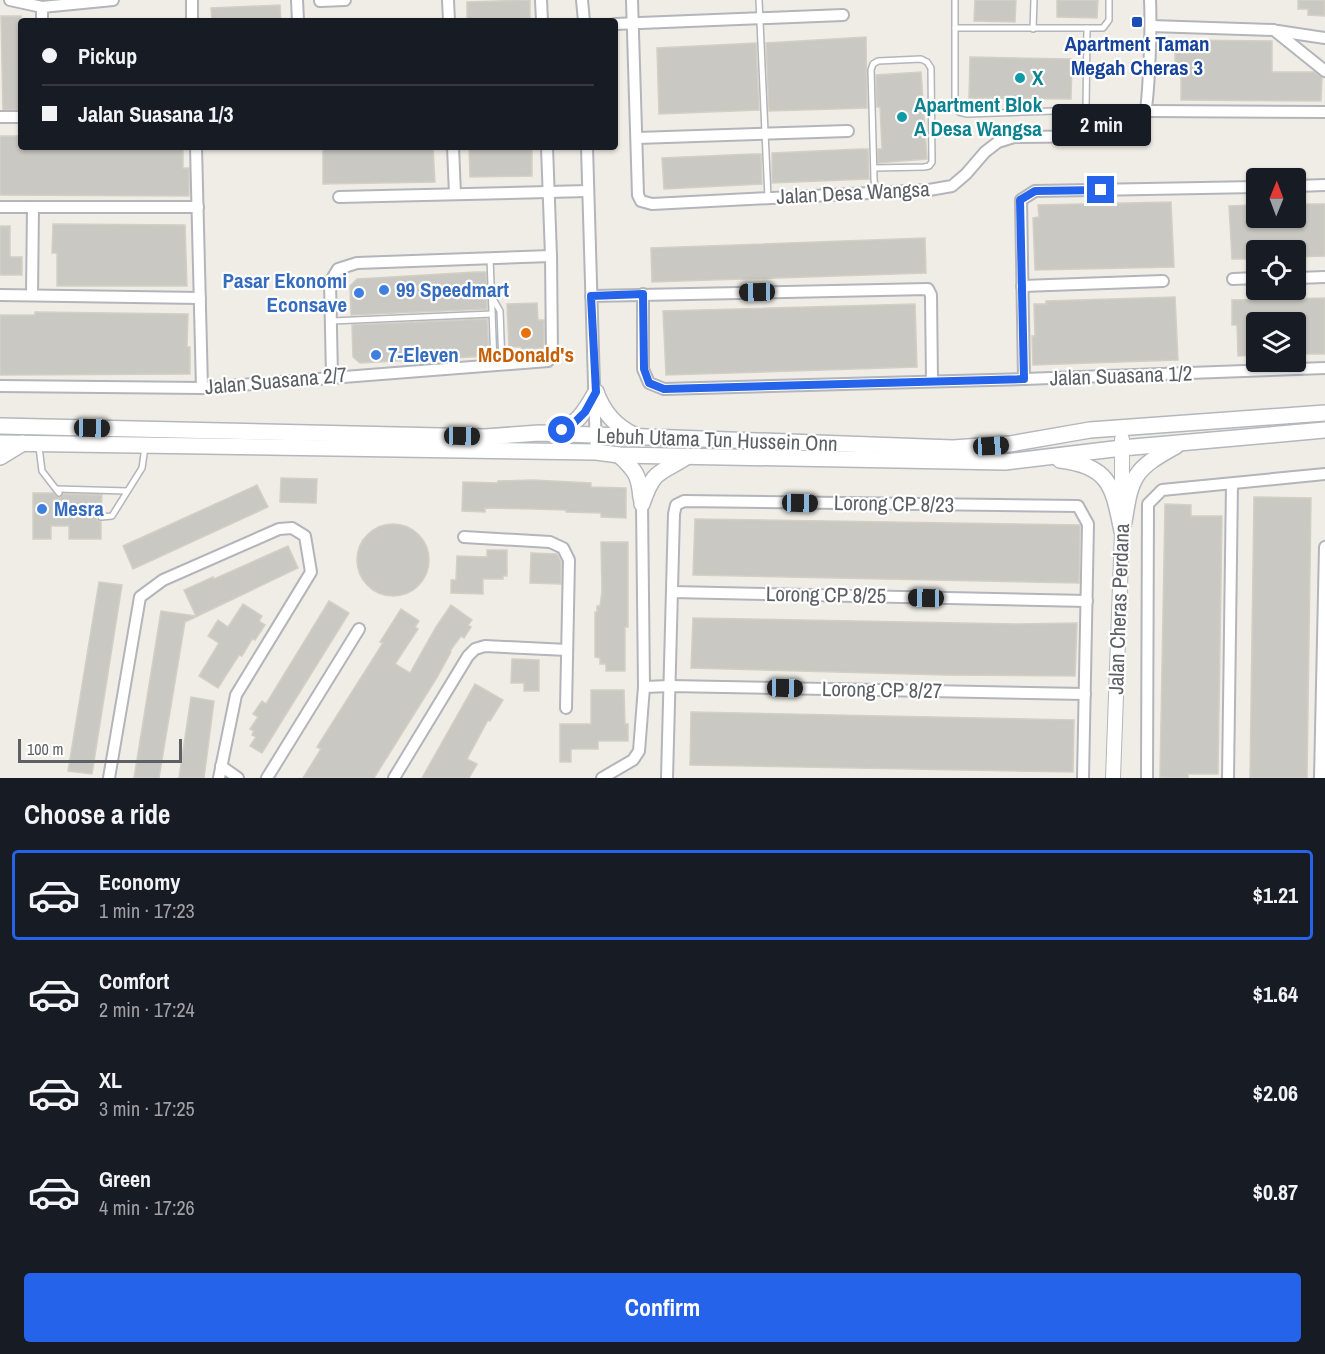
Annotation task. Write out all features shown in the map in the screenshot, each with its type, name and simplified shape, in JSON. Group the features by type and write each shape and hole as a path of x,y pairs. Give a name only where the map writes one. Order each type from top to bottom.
{"main road":[{"path":"548,434 573,424 585,412 596,392"},
{"path":"596,392 604,410 616,424 641,437"},
{"name":"Lebuh Utama Tun Hussein Onn","path":"0,426 485,437 548,434 953,448 1010,444 1090,430 1325,412"},
{"path":"1060,437 1067,439 1107,434 1115,435 1122,444 1126,435 1132,432 1172,429 1192,423"},
{"name":"Lebuh Utama Tun Hussein Onn","path":"0,443 596,452 619,455 974,462 1040,459 1122,444 1180,443 1325,430"},
{"path":"0,457 31,443"},
{"path":"1122,531 1130,488 1141,468 1180,443"},
{"path":"619,455 634,469 640,479 642,504"},
{"path":"642,504 655,475 688,456"},
{"path":"1040,459 1072,463 1089,467 1100,473 1114,493 1122,531"}],"street":[{"path":"10,0 42,7 112,0"},
{"path":"192,0 192,18"},
{"path":"297,0 298,18"},
{"path":"320,1 345,0"},
{"path":"448,0 448,18"},
{"path":"541,0 542,18"},
{"path":"582,0 584,18"},
{"path":"632,0 637,138 848,131"},
{"path":"1150,0 1151,26 1146,111 1324,112"},
{"path":"42,7 42,18"},
{"path":"618,24 843,15"},
{"path":"1151,26 1274,30 1325,38"},
{"path":"1274,30 1325,71"},
{"name":"Jalan Desa Wangsa","path":"637,138 638,195 641,201 652,204 875,193 929,190 952,186 985,152 998,142 1014,138 1135,134 1143,126 1146,111"},
{"path":"0,117 18,117"},
{"path":"196,150 202,388"},
{"path":"453,150 455,194"},
{"path":"332,376 330,282 338,269 357,263 551,256 547,150"},
{"path":"587,150 596,452"},
{"path":"1306,186 1325,185"},
{"path":"1024,379 1020,200 1035,191 1246,187"},
{"path":"339,198 588,191"},
{"path":"0,207 198,207"},
{"path":"32,295 33,207"},
{"name":"Jalan Suasana 2/7","path":"0,386 202,388 332,376 548,361 551,358 551,256"},
{"path":"1306,278 1325,277"},
{"path":"1233,279 1246,278"},
{"path":"1022,286 1163,282"},
{"path":"591,296 927,289 930,295 932,381"},
{"name":"Jalan Suasana 1/2","path":"643,294 644,369 649,383 664,389 1325,368"},
{"path":"0,295 200,298"},
{"name":"Jalan Cheras Perdana","path":"1113,778 1122,531 1122,444"},
{"path":"1147,778 1148,504 1162,490 1325,474"},
{"path":"1228,778 1232,484"},
{"name":"Lorong CP 8/23","path":"672,592 674,514 676,505 684,501 1078,506 1088,525 1087,602"},
{"path":"602,778 633,760 639,751 644,687 642,504"},
{"path":"109,778 140,597 163,580 279,529 292,528 305,536 311,572 236,695 219,778"},
{"path":"464,537 550,542 563,548 569,560 566,708"},
{"path":"1320,778 1325,546"},
{"path":"667,778 672,592"},
{"name":"Lorong CP 8/25","path":"672,592 1087,602"},
{"path":"1083,778 1087,602"},
{"path":"267,778 359,629"},
{"path":"394,778 468,656 475,649 485,646 567,650"},
{"name":"Lorong CP 8/27","path":"644,687 1085,694"},
{"path":"221,766 238,778"}],"lane":[{"path":"759,0 768,198"},
{"path":"955,0 955,106 959,112 967,114 1086,110 1146,111"},
{"path":"1033,29 1034,0"},
{"path":"955,28 1103,28 1109,20 1109,0"},
{"path":"1086,110 1087,28"},
{"path":"874,168 924,167 929,166 932,162 931,68 921,59 878,61 873,64 871,70 874,168 875,193"},
{"path":"490,258 492,314 498,365"},
{"path":"491,296 501,311 498,365"},
{"path":"330,321 492,314"},
{"path":"31,443 42,471 58,491 127,491"},
{"path":"101,517 112,516 142,468 145,445"}],"building":[{"path":"530,0 530,18 467,18 467,2"},
{"path":"975,0 1016,0 1015,22 974,21"},
{"path":"1057,0 1098,0 1097,18 1057,17"},
{"path":"1298,0 1325,0 1325,16 1308,15 1308,9 1298,9"},
{"path":"280,5 281,18 212,18 211,8"},
{"path":"1,16 21,16 18,18 18,110 3,110"},
{"path":"866,37 867,108 769,111 766,43"},
{"path":"1175,40 1272,41 1272,72 1314,72 1322,77 1321,101 1181,100 1181,68 1175,68"},
{"path":"756,43 759,110 659,114 657,48"},
{"name":"X","path":"970,57 1072,59 1071,99 969,98"},
{"name":"Apartment Blok A Desa Wangsa","path":"921,72 927,159 878,163 878,149 882,149 876,75"},
{"path":"0,136 18,136 18,150 183,150 183,168 189,168 189,196 0,195"},
{"path":"868,149 869,179 772,183 772,153"},
{"path":"323,150 433,150 435,182 323,184"},
{"path":"469,150 532,150 532,176 470,177"},
{"path":"761,154 762,184 664,189 662,158"},
{"path":"1171,202 1174,267 1035,270 1033,218 1039,217 1038,205"},
{"path":"1306,204 1325,204 1325,256 1306,257 1306,240 1246,240 1246,259 1232,259 1229,206 1246,205 1246,228 1306,228"},
{"path":"53,224 185,225 187,286 57,286 57,253 52,253"},
{"path":"0,226 10,226 10,257 22,257 22,275 0,275"},
{"path":"925,238 926,273 652,282 651,248"},
{"path":"486,272 487,309 351,315 350,286 357,279"},
{"path":"1175,297 1178,360 1033,365 1034,304 1046,304 1046,301"},
{"path":"1325,298 1325,354 1306,354 1306,312 1246,312 1246,356 1238,356 1237,325 1232,325 1232,300"},
{"name":"McDonald's","path":"537,303 538,320 544,320 544,348 509,347 507,304"},
{"path":"915,304 917,367 666,375 663,311"},
{"path":"35,312 188,314 187,347 190,347 190,374 0,375 0,315 35,315"},
{"path":"487,319 489,356 360,363 353,357 352,325"},
{"path":"281,478 317,479 316,503 280,502"},
{"path":"498,481 591,483 591,487 626,488 626,518 601,517 601,513 566,512 566,510 485,508 485,512 462,511 463,482 498,483"},
{"path":"257,485 268,507 133,569 123,546"},
{"path":"33,493 53,493 59,498 64,494 102,495 101,512 96,517 101,522 101,539 69,539 69,526 51,526 51,539 33,539"},
{"path":"1254,497 1311,498 1307,778 1250,778"},
{"path":"1165,504 1191,505 1191,516 1222,516 1218,774 1188,774 1188,778 1160,777"},
{"path":"695,519 1080,525 1079,583 693,575"},
{"path":"393,524 413,530 423,540 429,560 423,580 413,590 393,596 373,590 363,580 357,560 363,540 373,530"},
{"path":"601,542 628,542 628,627 625,627 625,671 606,671 606,664 600,664 600,658 595,657 595,612 597,612 597,606 600,606 602,591"},
{"path":"288,546 298,568 185,622 159,778 134,778 161,611 196,616 184,590"},
{"path":"487,550 507,550 507,576 503,576 503,579 483,579 483,594 451,593 451,580 456,580 457,556 487,557"},
{"path":"531,553 557,554 561,562 561,584 530,583"},
{"path":"99,582 122,585 92,774 68,771"},
{"path":"329,601 349,613 262,753 250,746 256,737 252,735 254,731 250,729 258,717 253,714 262,701 266,704"},
{"path":"243,604 262,616 259,621 265,625 255,640 252,639 242,656 239,655 218,688 199,676 219,643 208,636 218,620 228,627"},
{"path":"451,605 472,620 468,625 471,627 464,638 461,636 450,651 436,679 374,778 303,778 321,749 317,747 383,643 380,642 401,609 419,621 415,627 418,629 395,664 410,673"},
{"path":"693,618 1077,623 1075,676 691,668"},
{"path":"512,659 539,660 539,691 524,691 524,683 511,683"},
{"path":"475,684 503,700 490,721 488,720 467,759 477,764 469,778 422,778"},
{"path":"591,690 624,690 628,741 598,741 598,749 571,749 571,762 560,762 560,724 591,724"},
{"path":"191,697 214,701 204,778 179,778"},
{"path":"691,712 1074,720 1073,772 690,765"}],"place":[{"name":"Apartment Taman Megah Cheras 3","path":"1137,22"},
{"name":"X","path":"1020,78"},
{"name":"Apartment Blok A Desa Wangsa","path":"902,117"},
{"name":"99 Speedmart","path":"384,290"},
{"name":"Pasar Ekonomi Econsave","path":"359,293"},
{"name":"McDonald's","path":"526,333"},
{"name":"7-Eleven","path":"376,355"},
{"name":"Mesra","path":"42,509"}],"route":[{"path":"562,430 573,424 585,412 596,392 591,296 643,294 644,369 649,383 664,389 1024,379 1020,200 1035,191 1101,190"}]}
